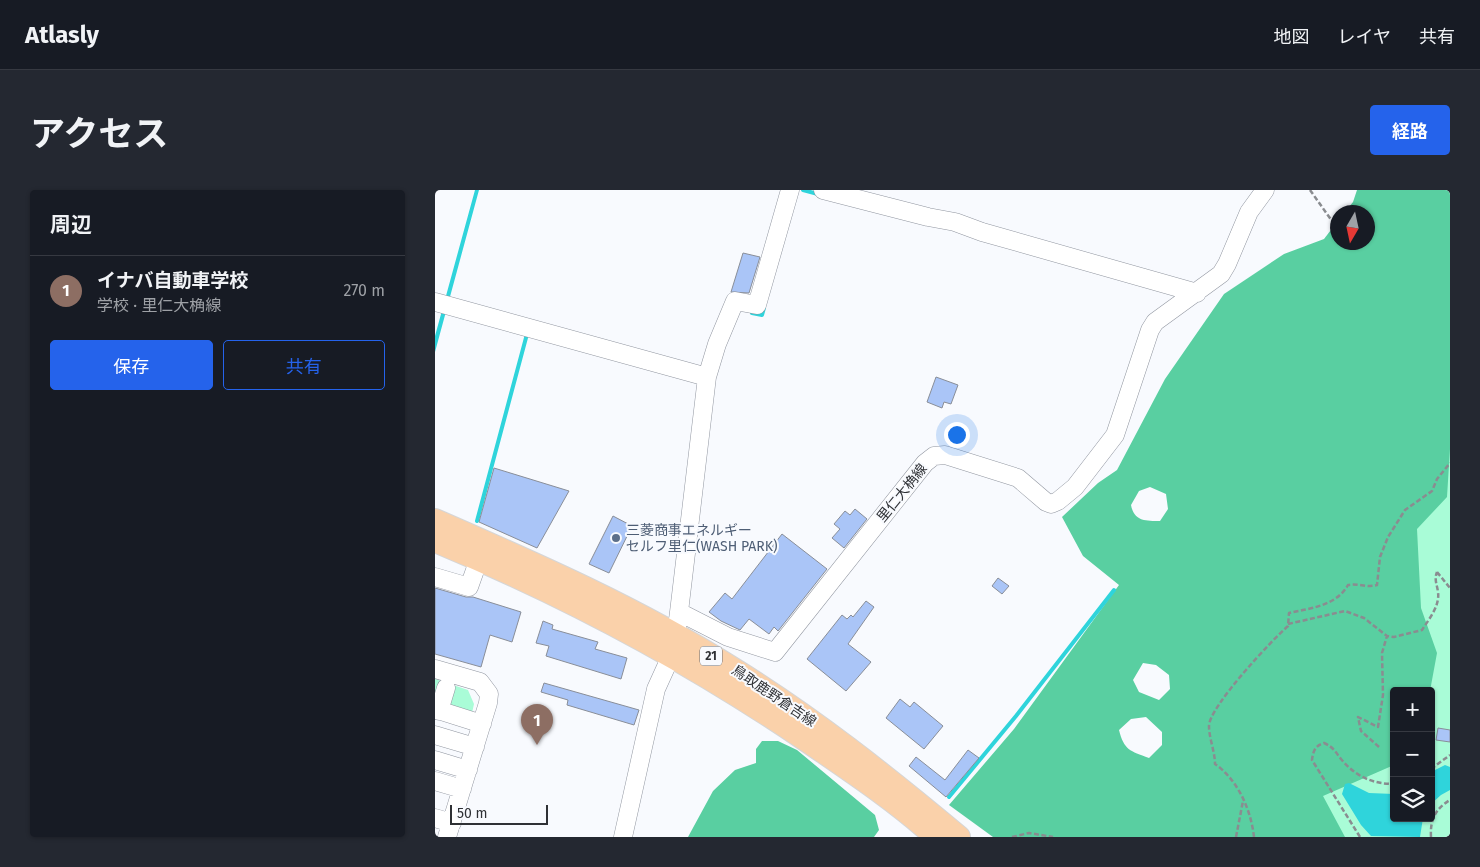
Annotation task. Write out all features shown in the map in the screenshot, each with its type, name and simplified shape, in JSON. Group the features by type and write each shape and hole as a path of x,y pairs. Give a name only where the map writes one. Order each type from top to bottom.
{"main road":[{"name":"鳥取鹿野倉吉線","path":"435,520 624,608 740,696 838,762 936,837"},
{"name":"鳥取鹿野倉吉線","path":"435,540 623,628 732,668 794,709 876,768 959,837"}],"street":[{"path":"623,837 656,689 673,645 679,612 707,377 717,344 735,301 757,305 790,190"},
{"path":"823,190 928,217 955,222 981,232 1197,293"},
{"name":"里仁大桷線","path":"679,612 729,637 775,652 925,463 934,456 945,455 1018,478 1046,502 1051,504 1058,501 1075,487 1115,435 1150,330 1155,322 1212,283 1224,269 1249,212 1265,190"},
{"path":"435,302 707,377"},
{"path":"435,577 469,587 479,559"},
{"path":"435,669 479,682 489,694 462,789 445,826"},
{"path":"446,688 437,710 482,724"},
{"path":"435,735 475,747"},
{"path":"435,760 468,770"},
{"path":"435,781 462,789"}],"path":[{"path":"1310,190 1330,218"},
{"path":"1289,624 1289,613 1321,606 1344,592 1347,585 1356,584 1369,587 1377,585 1380,557 1388,537 1405,510 1432,491 1437,479 1450,463"},
{"path":"1255,837 1252,818 1243,799 1228,773 1215,764 1209,726 1214,710 1254,659 1289,624 1345,611 1364,618 1387,636 1394,637 1422,630 1436,606 1439,594 1435,578 1437,572 1450,588"},
{"path":"1379,747 1361,731 1358,717 1378,727 1383,695 1383,653 1387,636"},
{"path":"1360,837 1312,760 1313,752 1318,745 1324,743 1334,747 1354,773 1373,783 1390,784"},
{"path":"1435,765 1450,755"},
{"path":"1237,837 1243,799"},
{"path":"1431,837 1430,825 1435,813 1450,800"},
{"path":"1012,837 1029,833 1053,837"}],"green space":[{"path":"1357,190 1450,190 1450,449 1447,497 1417,529 1421,608 1437,653 1431,687 1390,687 1390,767 1323,796 1345,837 993,837 949,805 1014,729 1119,585 1083,556 1062,517 1098,483 1117,470 1165,379 1224,294 1284,254 1324,239 1330,231 1330,250 1375,250 1375,205 1351,205","holes":["1150,487 1166,494 1168,509 1160,521 1141,519 1132,510 1131,505 1139,491","1143,663 1156,665 1169,675 1170,689 1159,700 1139,692 1133,680","1146,717 1162,732 1162,745 1149,758 1129,749 1123,742 1119,730 1131,719"]},
{"path":"1450,424 1450,837 1158,837 1402,504"},
{"path":"435,679 468,690 474,704 472,713 435,703"},
{"path":"762,741 778,741 797,750 875,815 879,830 874,837 688,837 713,791 735,770 756,763 756,749"}],"water":[{"path":"475,190 479,190 435,352 435,336"},
{"path":"1445,765 1450,767 1450,790 1435,800 1435,777 1435,770"},
{"path":"1349,783 1369,793 1390,794 1390,822 1422,822 1420,837 1371,836 1361,825 1342,794 1345,784"}],"building":[{"path":"743,253 760,257 749,293 731,292"},
{"path":"936,377 958,385 951,404 944,402 942,408 927,402"},
{"path":"494,468 569,491 537,548 479,522"},
{"path":"855,509 867,519 844,548 832,538 840,529 834,524 845,511 850,515"},
{"path":"613,516 632,526 609,573 589,564"},
{"path":"782,534 827,569 778,631 774,627 769,634 749,619 740,630 721,621 709,612 725,593 732,599"},
{"path":"998,578 1009,586 1002,594 992,586"},
{"path":"435,588 466,597 473,597 521,612 512,642 490,635 481,667 435,654"},
{"path":"866,601 874,607 848,644 871,662 846,691 807,659 842,615 847,619 851,615 853,617"},
{"path":"543,621 553,625 552,629 598,642 595,649 627,658 621,679 546,656 549,646 536,643"},
{"path":"544,683 639,710 634,725 567,705 568,700 541,692"},
{"path":"900,699 910,707 914,702 943,726 924,749 886,718"},
{"path":"1438,728 1450,730 1450,742 1436,740"},
{"path":"968,750 979,758 946,797 909,766 916,757 945,780"}],"waterway":[{"path":"803,190 818,194"},
{"path":"752,313 762,315 764,308"},
{"path":"477,521 527,334"},
{"path":"949,797 1016,716 1114,590"}],"place":[{"name":"三菱商事エネルギー セルフ里仁(WASH PARK)","path":"616,538"},
{"name":"イナバ自動車学校","path":"537,745"}]}
